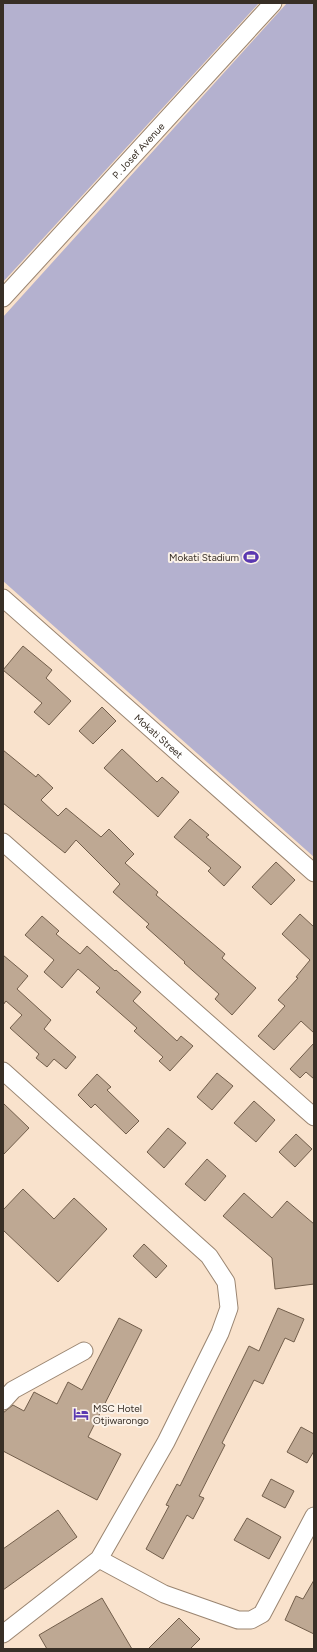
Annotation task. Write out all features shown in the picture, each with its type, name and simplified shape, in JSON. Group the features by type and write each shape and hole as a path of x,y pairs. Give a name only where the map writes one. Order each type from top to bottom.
{"street":[{"name":"P. Josef Avenue","path":"3,298 273,3"},
{"name":"Mokati Street","path":"3,598 314,873"},
{"path":"3,842 314,1117"},
{"path":"3,1071 209,1256 226,1282 229,1308 220,1333 166,1442 98,1559 3,1634"},
{"path":"3,1401 13,1390 84,1351"},
{"path":"98,1559 164,1594 238,1620 251,1620 262,1614 314,1516"}],"shaded area":[{"path":"3,3 259,3 3,282"},
{"path":"287,3 314,3 314,857 3,581 3,317"}],"building":[{"path":"23,646 52,670 46,678 71,701 49,725 34,712 42,703 3,670"},
{"path":"102,707 116,721 93,744 79,731"},
{"path":"122,749 157,782 162,777 179,792 158,817 104,768"},
{"path":"3,750 36,777 38,774 53,788 41,800 58,816 66,808 101,837 109,829 134,854 125,863 158,892 156,895 225,954 222,958 256,988 232,1015 215,999 219,994 146,927 149,924 113,892 120,884 76,840 65,853 3,803"},
{"path":"190,819 209,835 206,837 241,867 224,886 208,871 211,868 174,837"},
{"path":"276,862 295,880 271,905 252,887"},
{"path":"300,914 314,927 314,1033 301,1021 274,1050 258,1036 285,1006 278,1000 298,978 296,977 310,960 282,934"},
{"path":"42,916 59,931 56,934 80,954 87,946 115,971 116,970 141,992 133,1001 177,1041 181,1036 193,1046 170,1071 159,1061 163,1057 134,1031 137,1028 96,992 100,988 78,969 62,988 44,972 54,960 25,935"},
{"path":"3,955 28,976 17,989 51,1020 44,1029 76,1057 66,1069 54,1059 47,1067 36,1058 39,1054 10,1028 22,1015 6,1001 3,1005"},
{"path":"314,1043 314,1079 306,1072 300,1078 290,1069"},
{"path":"217,1073 233,1086 212,1110 197,1097"},
{"path":"97,1074 111,1087 107,1090 139,1121 126,1134 95,1104 91,1108 78,1095"},
{"path":"254,1101 275,1120 256,1142 234,1123"},
{"path":"3,1103 29,1128 3,1155"},
{"path":"168,1128 186,1143 164,1168 147,1152"},
{"path":"296,1134 312,1149 295,1167 279,1152"},
{"path":"207,1159 226,1176 205,1201 185,1184"},
{"path":"23,1189 54,1219 74,1198 107,1229 58,1282 3,1230 3,1210"},
{"path":"244,1193 272,1218 287,1201 314,1224 314,1284 275,1289 272,1258 223,1216"},
{"path":"144,1244 167,1266 156,1278 133,1256"},
{"path":"278,1308 304,1319 294,1342 285,1338 263,1384 254,1380 222,1443 225,1445 199,1496 204,1498 193,1519 187,1515 163,1559 146,1549 169,1506 166,1505 177,1484 180,1486 249,1346 259,1351"},
{"path":"119,1318 142,1330 88,1437 121,1454 97,1500 3,1451 3,1413 13,1405 24,1411 34,1392 57,1404 68,1382 82,1390"},
{"path":"301,1427 314,1434 314,1451 307,1463 287,1452"},
{"path":"271,1479 294,1491 285,1508 262,1496"},
{"path":"58,1510 77,1537 3,1590 3,1549"},
{"path":"247,1518 281,1537 269,1559 234,1540"},
{"path":"314,1580 314,1634 285,1620 296,1596 303,1599"},
{"path":"102,1598 132,1649 47,1649 39,1635"},
{"path":"179,1618 200,1639 190,1649 148,1649"}],"place":[{"name":"Mokati Stadium","path":"251,557"},
{"name":"MSC Hotel Otjiwarongo","path":"81,1414"}]}
